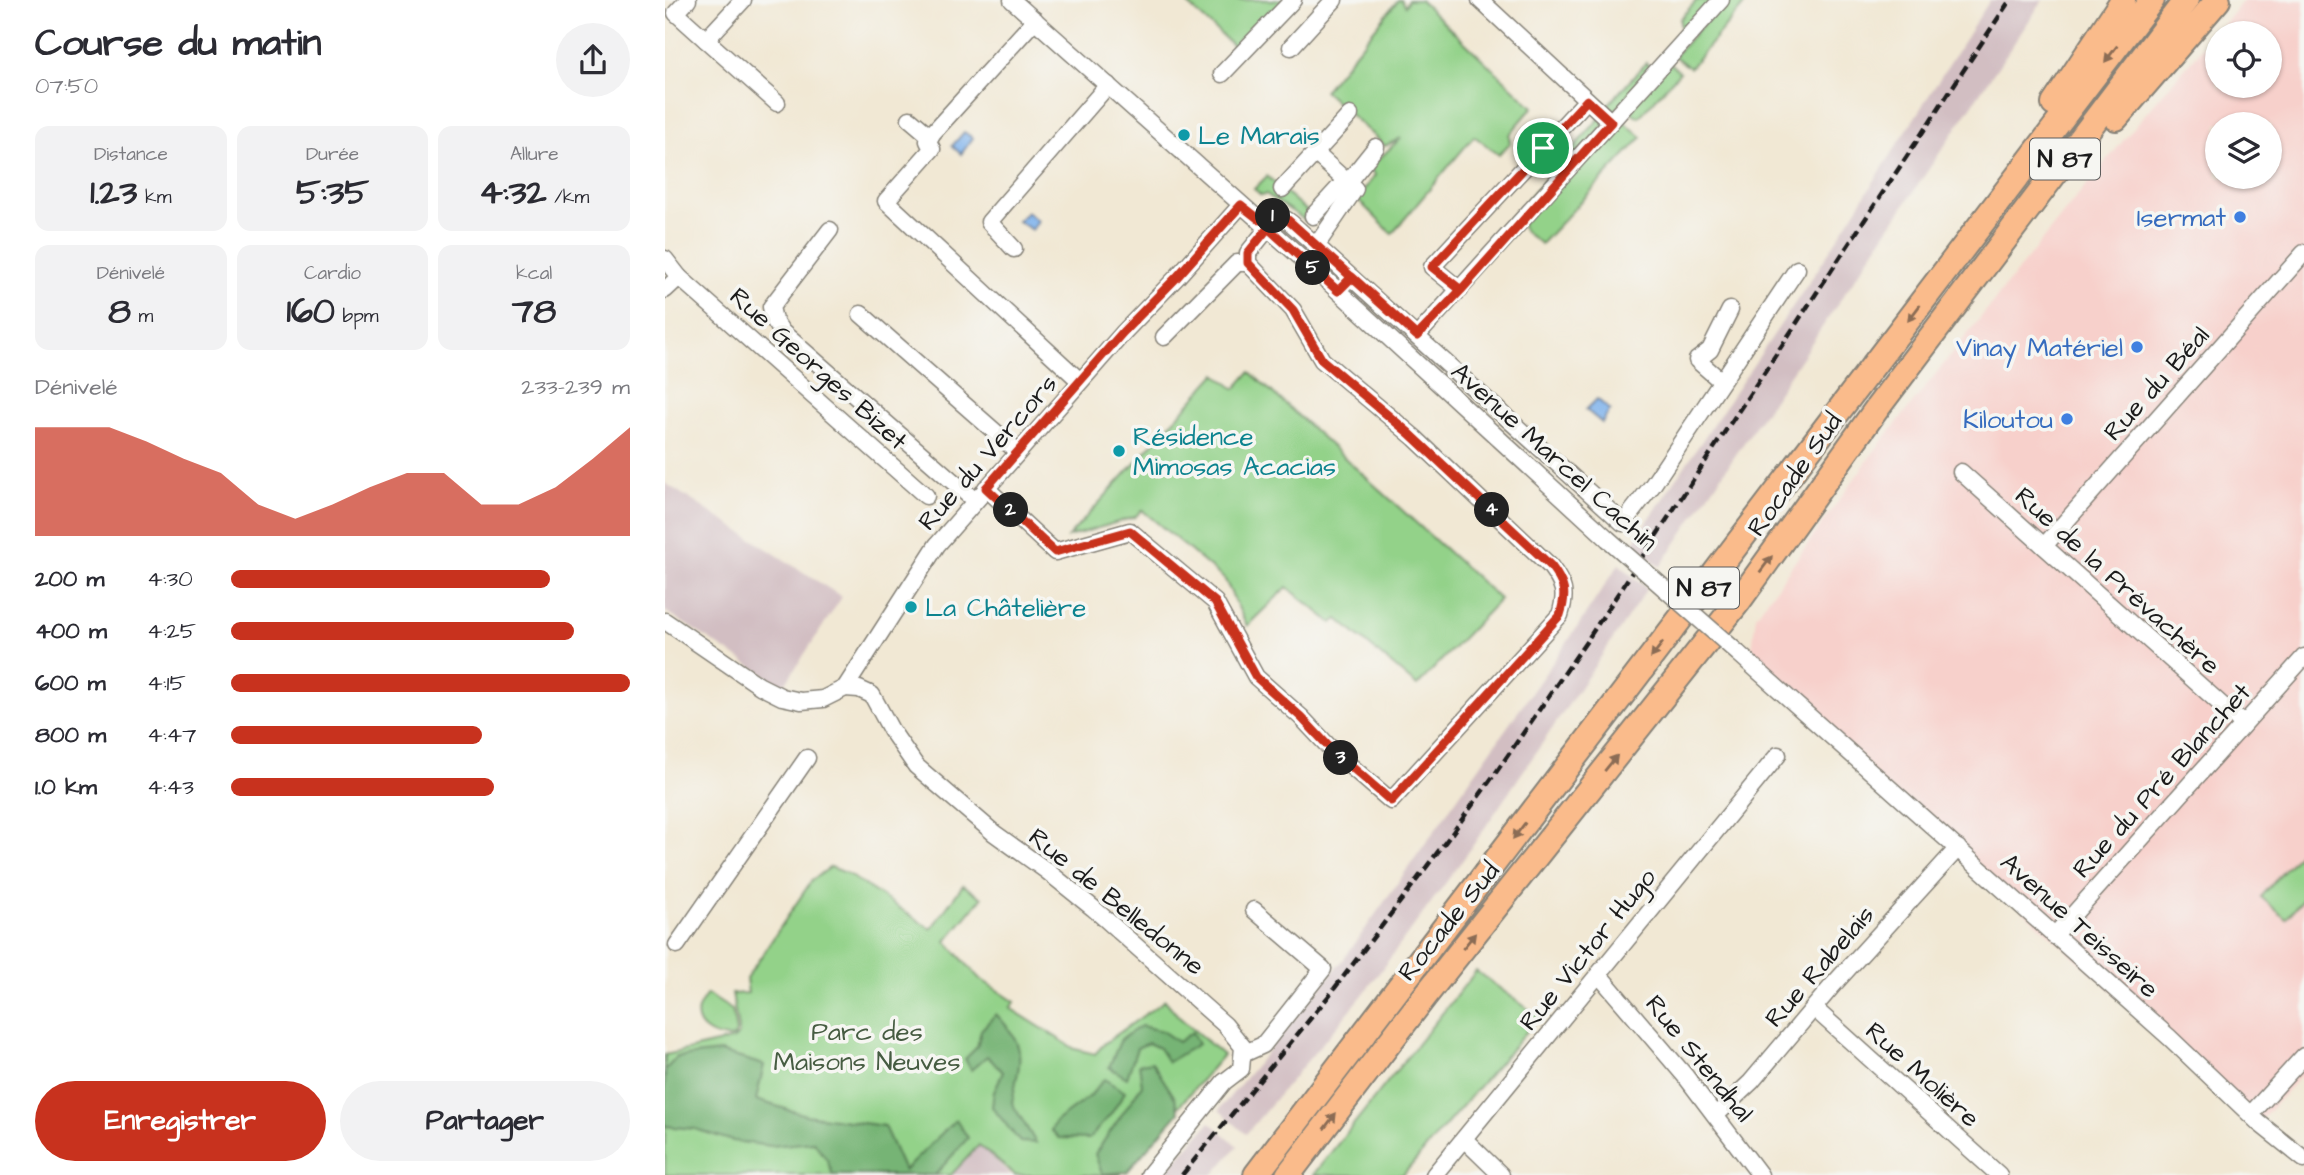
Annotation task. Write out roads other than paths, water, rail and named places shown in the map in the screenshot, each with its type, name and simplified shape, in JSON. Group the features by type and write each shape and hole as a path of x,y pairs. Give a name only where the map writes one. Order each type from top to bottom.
{"highway":[{"path":"1941,278 2123,0"},
{"name":"Rocade Sud","path":"1256,1175 2152,0"},
{"name":"Rocade Sud","path":"1288,1175 1425,996 1738,602 1945,317 2186,0"},
{"path":"1945,317 2218,0"}],"street":[{"path":"688,0 671,15 706,40 777,103"},
{"path":"706,40 743,0"},
{"name":"Avenue Marcel Cachin","path":"1013,0 1338,291 1608,539 1898,796"},
{"path":"1222,74 1293,0"},
{"path":"1291,47 1334,0"},
{"path":"1480,0 1611,122"},
{"path":"1417,336 1721,0"},
{"path":"1035,20 931,136 928,141 932,149 886,201 1080,381"},
{"path":"1014,249 989,222 1108,85"},
{"path":"1461,290 1432,267 1587,100"},
{"path":"1282,189 1350,115"},
{"path":"910,119 931,136"},
{"path":"1313,216 1376,146"},
{"path":"1315,153 1355,189 1316,246"},
{"name":"Rue du Vercors","path":"845,688 937,545 1123,332 1183,271 1241,205"},
{"path":"986,488 1055,552 1130,531 1215,602 1256,677 1301,717 1332,750 1391,801 1560,615 1565,599 1562,581 1551,566 1409,433 1322,360 1293,310 1248,263 1248,253 1264,224 1271,215 1288,220 1623,523 1652,486 1797,269"},
{"path":"830,230 772,307 774,320 782,332 974,500"},
{"name":"Rue du Béal","path":"2044,546 2304,253"},
{"name":"Rue Georges Bizet","path":"665,259 679,276 926,496"},
{"path":"1164,337 1237,263 1248,263"},
{"path":"665,290 679,276"},
{"path":"1338,291 1352,277"},
{"path":"1721,381 1697,360 1710,350 1730,310"},
{"path":"861,314 1017,452"},
{"name":"Rue de la Prévachère","path":"1961,472 2243,724"},
{"path":"665,621 759,686 782,697 801,701 823,699 845,688"},
{"name":"Rue du Pré Blanchet","path":"2054,936 2304,657"},
{"name":"Rue de Belledonne","path":"845,688 859,689 872,695 895,747 994,833 1056,878 1174,978 1236,1035 1243,1047 1243,1054"},
{"name":"Rue Victor Hugo","path":"1434,1175 1778,755"},
{"path":"677,945 807,758"},
{"name":"Avenue Teisseire","path":"1898,796 2304,1159"},
{"name":"Rue Rabelais","path":"1716,1115 1751,1082 1833,985 1958,848"},
{"path":"1149,1175 1224,1082 1241,1069 1243,1054 1263,1045 1323,968 1254,910"},
{"name":"Rue Stendhal","path":"1598,975 1637,1018 1716,1115 1760,1175"},
{"name":"Rue Molière","path":"1815,1009 1999,1175"},
{"path":"2255,1118 2304,1056"},
{"path":"1464,1139 1501,1175"}],"water":[{"path":"964,132 973,138 961,154 952,146"},
{"path":"1027,212 1038,221 1032,230 1018,221"},
{"path":"1597,399 1610,410 1602,423 1586,410"}],"railway":[{"path":"1182,1175 1328,997 1497,771 1586,642 2010,0"}],"place":[{"name":"Le Marais","path":"1184,135"},
{"name":"Isermat","path":"2240,217"},
{"name":"Vinay Matériel","path":"2137,347"},
{"name":"Kiloutou","path":"2067,419"},
{"name":"Résidence Mimosas Acacias","path":"1119,451"},
{"name":"La Châtelière","path":"911,607"}],"park label":[{"name":"Parc des Maisons Neuves","path":"867,1046"}]}
